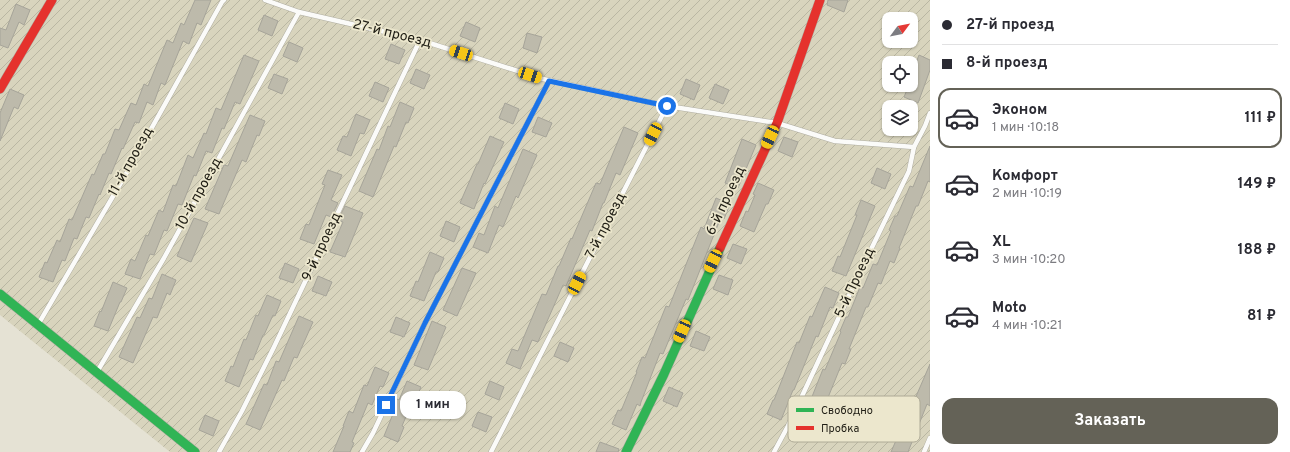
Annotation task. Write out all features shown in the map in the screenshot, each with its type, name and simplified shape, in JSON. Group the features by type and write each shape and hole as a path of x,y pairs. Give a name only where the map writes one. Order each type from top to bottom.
{"street":[{"path":"0,89 52,0"},
{"name":"6-й проезд","path":"626,452 664,374 777,123 820,0"},
{"path":"0,294 195,452"}],"lane":[{"name":"11-й проезд","path":"38,325 126,174 218,8 224,0"},
{"name":"27-й проезд","path":"265,0 299,12 420,40 549,81 667,106 777,123 835,141 914,147"},
{"name":"10-й проезд","path":"97,373 164,258 299,12"},
{"name":"9-й проезд","path":"218,452 242,412 274,347 420,40"},
{"path":"362,452 373,433 425,323 549,81"},
{"name":"7-й проезд","path":"491,452 667,106"},
{"name":"5-й Проезд","path":"802,396 858,275 909,171 914,147 930,113"},
{"name":"5-й Проезд","path":"774,452 788,426"},
{"path":"924,452 930,438"}],"shaded area":[{"path":"0,0 930,0 930,452 170,452 0,315"}],"building":[{"path":"195,0 211,0 201,25 197,23 189,44 183,41 165,85 161,83 153,105 147,102 139,123 135,122 111,174 109,173 89,218 86,217 77,239 74,238 65,261 62,260 53,282 39,277 57,240 60,242 69,219 72,220 92,174 94,175 103,154 105,154 115,129 119,130 131,103 136,105 144,84 148,86 167,40 173,43 181,23 184,25"},
{"path":"828,0 848,0 844,12 827,5"},
{"path":"16,4 30,10 24,25 19,22 8,48 0,45 0,28 6,30"},
{"path":"264,15 278,21 272,36 258,30"},
{"path":"466,22 480,28 475,42 460,36"},
{"path":"527,33 542,37 537,53 523,48"},
{"path":"289,42 303,48 297,62 283,56"},
{"path":"391,44 405,50 399,64 385,59"},
{"path":"244,55 259,61 240,104 235,102 212,153 206,151 196,176 194,175 182,205 178,204 167,231 164,230 154,255 150,254 140,279 125,274 131,259 135,261 159,210 163,212 173,185 176,186 188,155 193,158 204,133 206,134 216,108 221,110"},
{"path":"919,55 930,60 930,70 918,103 918,100 911,100 904,97 906,92 918,92"},
{"path":"416,69 430,75 424,89 410,83"},
{"path":"274,74 288,79 282,94 268,88"},
{"path":"686,79 700,85 694,100 680,94"},
{"path":"375,82 389,88 383,102 369,96"},
{"path":"715,84 729,90 723,104 709,98"},
{"path":"10,89 24,95 18,109 14,107 0,141 0,113"},
{"path":"400,102 414,108 408,123 406,122 396,147 394,146 373,197 359,191 377,149 379,150 388,126 390,127"},
{"path":"505,103 519,109 513,124 499,118"},
{"path":"356,114 370,120 364,134 360,133 351,156 337,150 343,136 347,137"},
{"path":"250,115 265,121 259,136 257,135 246,162 242,160 219,214 205,209 224,165 228,166"},
{"path":"538,117 552,123 546,137 532,132"},
{"path":"624,127 638,133 620,175 616,173 592,231 590,230 566,286 563,285 538,342 532,340 520,369 506,363 512,349 518,351 542,294 546,295 596,183 600,184"},
{"path":"490,136 504,142 485,184 484,183 474,209 460,203"},
{"path":"784,137 798,142 792,157 778,151"},
{"path":"742,139 756,145 738,188 725,183"},
{"path":"930,146 930,182 928,181 918,206 916,206 894,263 890,261 881,284 878,283 868,307 866,307 849,349 851,349 845,364 842,363 829,396 812,396 823,369 825,370 841,332 840,331 846,317 848,317 860,287 863,288 873,264 877,265 891,231 889,230 895,216 897,216 910,186 913,187"},
{"path":"523,149 537,155 518,198 516,196 503,227 499,225 488,253 473,247 479,233 484,235 495,206 498,208"},
{"path":"877,168 891,174 885,189 871,183"},
{"path":"328,170 342,175 331,200 338,203 331,217 326,215 314,244 300,239 306,224 309,225 325,185 322,184"},
{"path":"758,183 774,190 768,204 766,204 754,232 740,226 746,211 748,212"},
{"path":"716,198 730,204 724,219 721,217 688,300 686,299 663,354 660,353 640,406 637,404 626,430 612,424 618,410 621,411 642,357 645,358 666,306 669,307 701,227 704,229"},
{"path":"861,200 875,206 846,276 832,271 838,256 840,257 857,215 855,215"},
{"path":"345,206 363,213 345,257 330,252 343,222 338,220"},
{"path":"194,218 208,223 191,262 177,256"},
{"path":"446,221 460,227 454,242 440,236"},
{"path":"733,244 747,249 741,264 727,258"},
{"path":"430,252 444,258 438,272 436,272 424,301 410,296 416,281 418,282"},
{"path":"285,263 299,269 293,283 279,278"},
{"path":"462,268 476,273 457,316 443,310"},
{"path":"162,274 176,280 170,295 167,293 157,318 153,317 133,363 119,357 137,317 140,318 149,298 152,299"},
{"path":"719,275 733,280 728,295 713,289"},
{"path":"318,276 332,282 326,296 312,291"},
{"path":"113,282 127,288 108,331 94,326"},
{"path":"825,287 839,293 833,308 830,307 818,337 816,336 794,390 791,396 788,396 788,402 781,420 767,414 797,342 799,343 810,316 812,317"},
{"path":"267,295 281,301 275,316 273,315 263,335 253,360 250,359 239,387 225,381 231,366 233,367 244,339 246,340 256,315 258,316"},
{"path":"299,316 313,322 297,358 294,357 284,381 282,380 260,430 246,424 264,384 267,385 276,361 279,362"},
{"path":"396,317 410,323 404,337 390,332"},
{"path":"432,321 446,327 428,370 414,365"},
{"path":"696,331 710,337 704,351 690,346"},
{"path":"560,342 574,348 568,362 554,356"},
{"path":"930,364 930,406 927,404 920,422 920,396 916,396"},
{"path":"375,367 389,373 383,387 380,386 372,405 368,403 352,442 354,443 350,452 333,452 349,411 353,413 364,385 367,386"},
{"path":"407,381 421,387 415,401 413,400 402,426 404,427 398,442 384,436 393,414 391,413 397,399 399,400"},
{"path":"490,381 504,387 499,400 485,394"},
{"path":"669,387 683,393 677,407 663,401"},
{"path":"478,412 492,417 486,432 472,426"},
{"path":"205,415 219,421 213,436 199,430"},
{"path":"600,442 619,449 618,452 596,452"},
{"path":"895,442 912,442 908,452 891,452"}],"traffic: fast":[{"path":"626,452 664,374 720,248"},
{"path":"0,294 195,452"}],"traffic: jam":[{"path":"0,89 52,0"},
{"path":"720,248 777,123 820,0"}],"route":[{"path":"386,405 425,323 549,81 667,106"}]}
